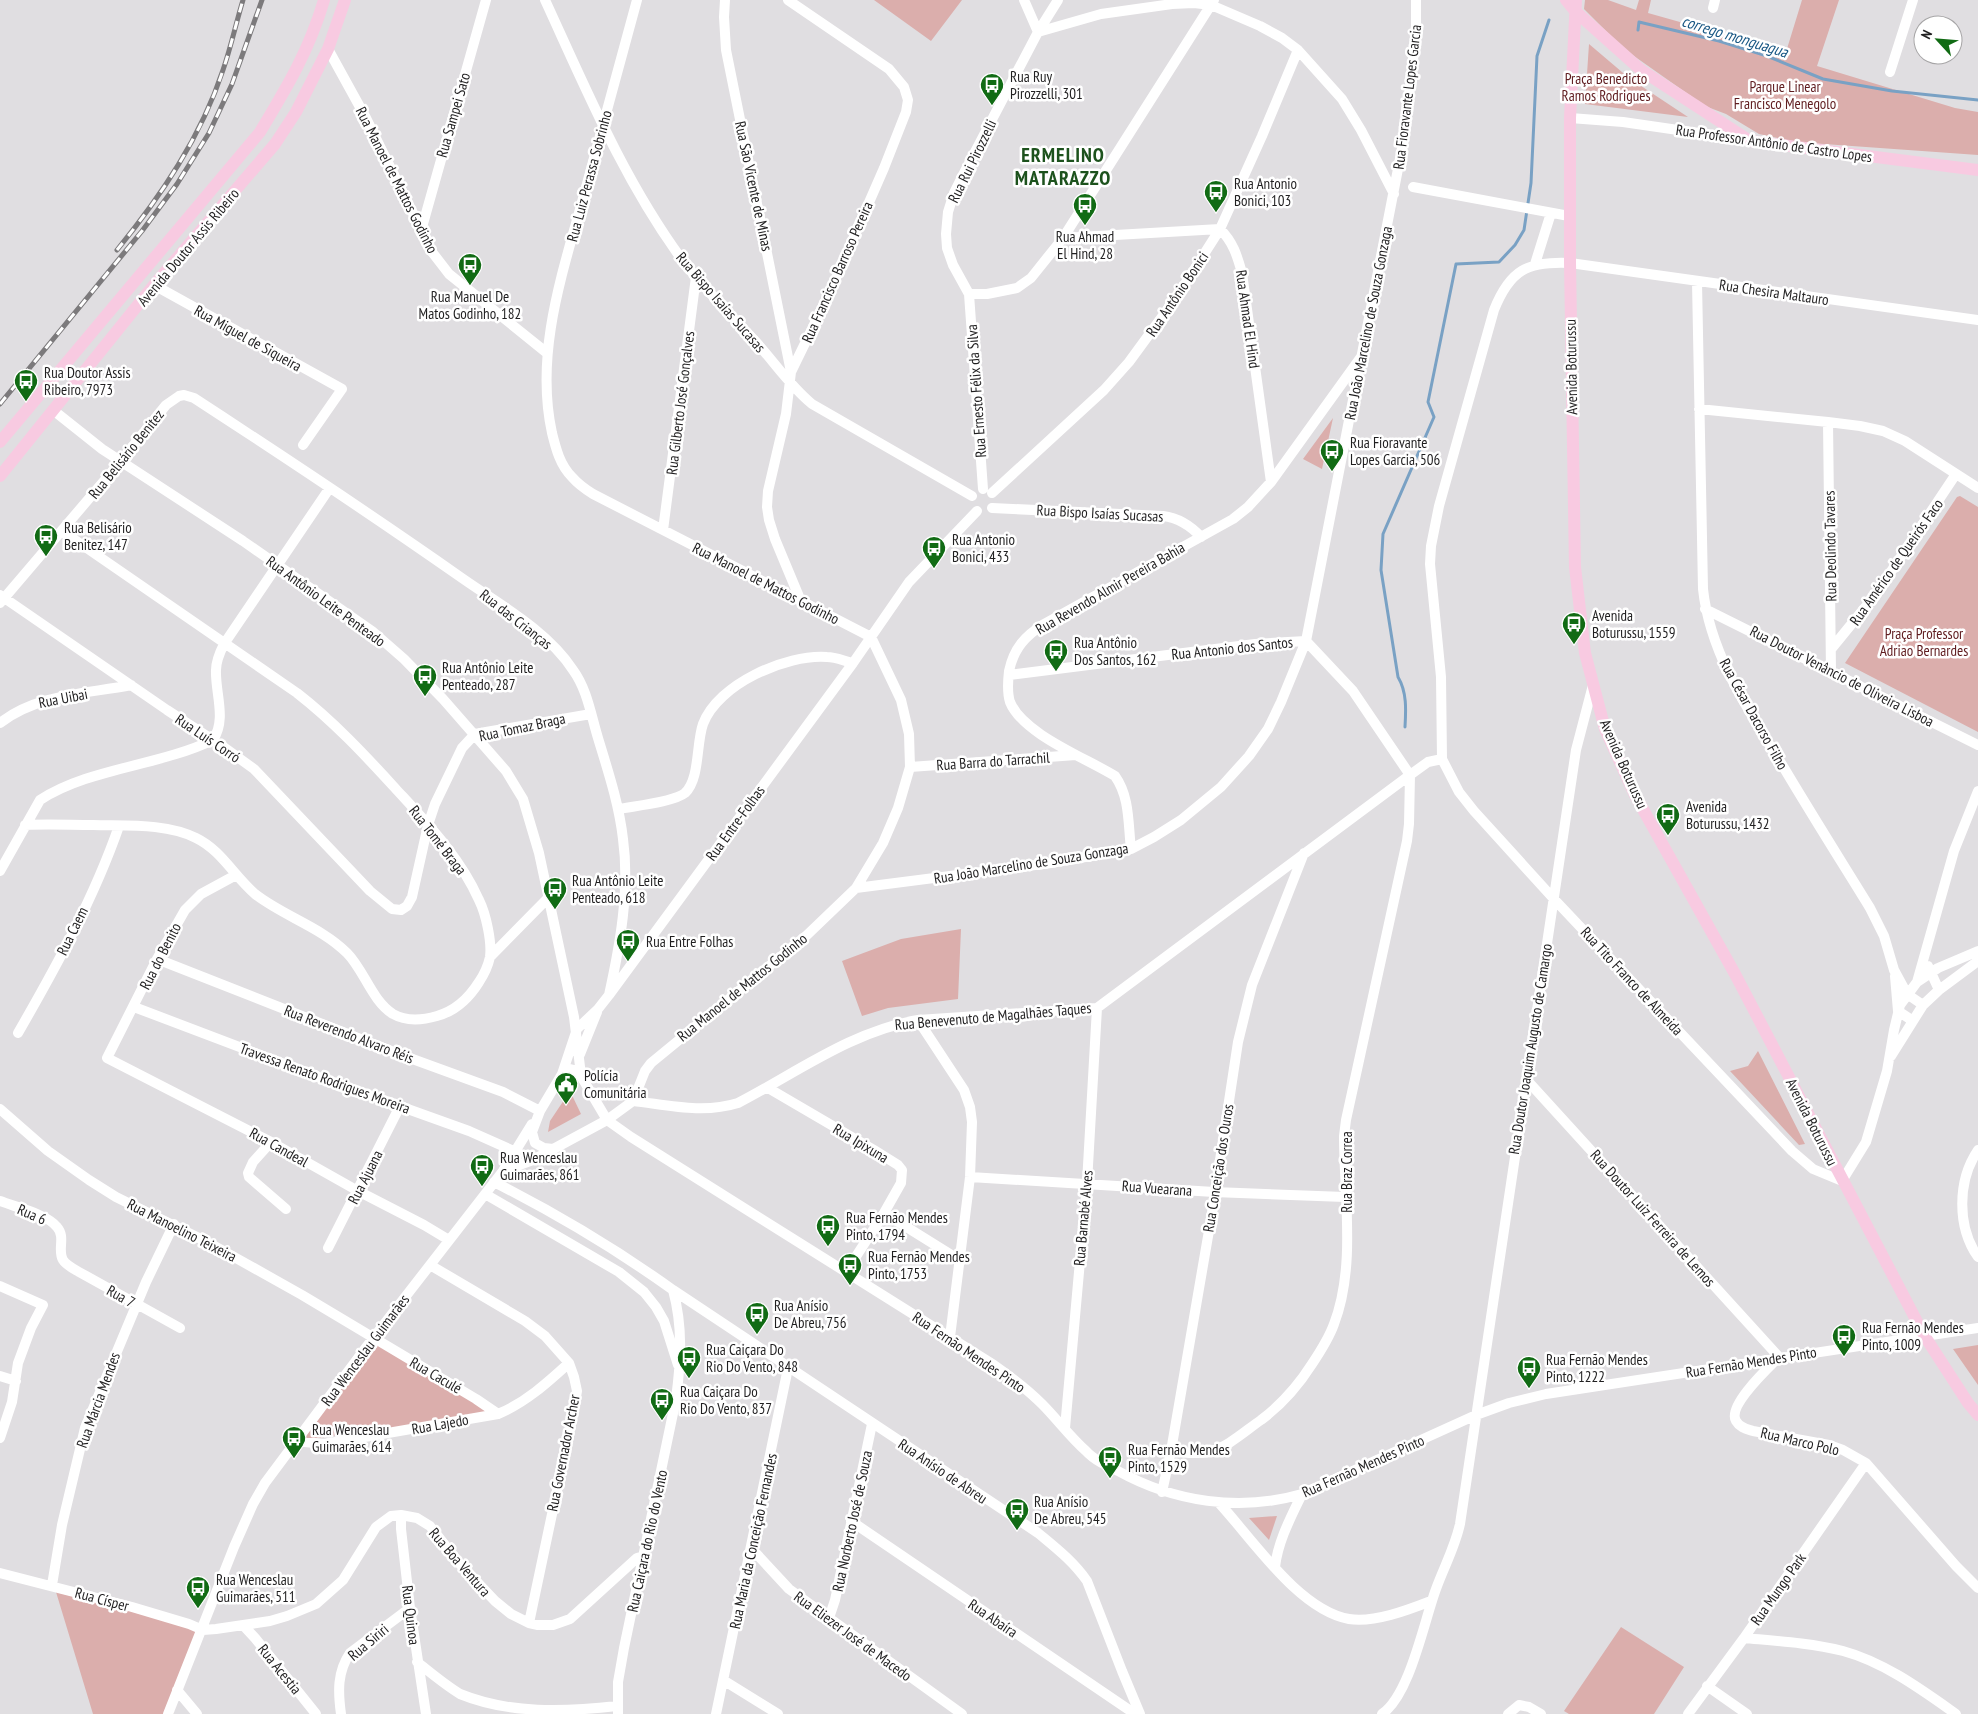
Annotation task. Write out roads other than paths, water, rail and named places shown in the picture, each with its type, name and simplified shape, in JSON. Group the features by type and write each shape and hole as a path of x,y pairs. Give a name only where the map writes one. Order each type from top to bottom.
{"main road":[{"name":"Avenida Doutor Assis Ribeiro","path":"0,442 260,132 304,56 324,0"},
{"name":"Avenida Doutor Assis Ribeiro","path":"0,476 154,286 276,144 296,112 328,49 345,0"},
{"path":"1566,0 1576,6 1641,70 1750,141"},
{"name":"Avenida Boturussu","path":"1576,6 1570,118 1569,216 1575,567 1580,624 1593,684 1609,739 1635,795 1739,983 1924,1335 1968,1403 1978,1415"},
{"name":"Rua Professor Antônio de Castro Lopes","path":"1750,141 1978,170"}],"street":[{"name":"Rua Sampei Sato","path":"421,231 486,0"},
{"name":"Rua Bispo Isaías Sucasas","path":"545,0 620,161 656,222 696,276 769,356 790,384 801,395 824,412 972,496"},
{"name":"Rua Luiz Perassa Sobrinho","path":"547,353 556,302 637,0"},
{"name":"Rua São Vicente de Minas","path":"725,0 726,50 791,372"},
{"name":"Rua Francisco Barroso Pereira","path":"788,0 889,69 904,87 908,100 906,112 884,168 829,294 791,372 786,414 768,491 767,507 773,533 800,600"},
{"path":"1024,0 1038,32 1093,16 1128,9 1212,2 1260,26 1282,38 1298,50 1342,99 1361,130 1394,194"},
{"name":"Rua Rui Pirozzelli","path":"969,294 954,265 948,248 946,234 948,212 958,186 1038,32 1058,0"},
{"name":"Rua Fioravante Lopes Garcia","path":"1394,194 1405,133 1412,78 1416,32 1416,0"},
{"path":"1890,72 1913,0"},
{"path":"969,294 987,294 1017,288 1031,278 1063,238 1212,2"},
{"name":"Rua Manoel de Mattos Godinho","path":"328,49 366,118 432,252 449,274 547,353 549,419 556,452 571,477 593,494 871,637 901,700 909,734 910,767 898,808 883,843 856,888 807,935 651,1062 645,1071 633,1100 607,1120 553,1149 503,1171"},
{"name":"Rua Antônio Bonici","path":"972,496 975,492 988,491 1104,390 1129,362 1178,295 1220,229 1298,50"},
{"name":"Rua Professor Antônio de Castro Lopes","path":"1570,118 1623,122 1750,141"},
{"path":"1413,187 1569,216"},
{"name":"Rua João Marcelino de Souza Gonzaga","path":"856,888 1051,862 1131,849 1181,820 1221,787 1249,756 1268,729 1282,702 1306,641 1394,194"},
{"path":"1535,264 1548,212"},
{"path":"1063,238 1220,229"},
{"name":"Rua Ahmad El Hind","path":"1220,229 1230,240 1237,252 1242,273 1271,482"},
{"path":"1442,759 1441,677 1430,564 1431,546 1439,506 1494,310 1501,293 1510,280 1521,271 1535,264 1570,263"},
{"name":"Rua Chesira Maltauro","path":"1570,263 1978,320"},
{"name":"Rua Gilberto José Gonçalves","path":"663,530 696,276"},
{"name":"Rua César Dacorso Filho","path":"1697,282 1703,589 1705,609 1722,661 1738,691 1870,908 1884,936 1894,970 1898,1011"},
{"name":"Rua Miguel de Siqueira","path":"154,286 342,389 303,444"},
{"name":"Rua Ernesto Félix da Silva","path":"969,294 988,491"},
{"name":"Rua Revendo Almir Pereira Bahia","path":"1131,849 1126,797 1122,785 1115,776 1039,733 1016,711 1010,701 1008,691 1009,675 1012,660 1018,646 1035,630 1233,518 1248,507 1271,482 1363,355"},
{"name":"Rua das Crianças","path":"174,398 184,396 194,398 290,460 329,489 423,551 534,629 560,653 575,672 584,689 619,809 624,841 625,895 610,995"},
{"name":"Rua Belisário Benitez","path":"1,599 62,531 166,405 174,398"},
{"path":"1699,409 1828,422 1883,431 1905,441 1978,488"},
{"name":"Rua Antônio Leite Penteado","path":"53,410 121,461 372,631 404,659 475,734 506,770 523,799 539,853 577,1029 581,1075"},
{"name":"Rua Deolindo Tavares","path":"1828,422 1831,671"},
{"name":"Rua Américo de Queirós Faco","path":"1832,648 1876,594 1956,474"},
{"path":"0,870 40,800 57,790 86,779 170,757 213,740 219,728 220,706 216,669 224,644 329,489"},
{"path":"871,637 910,582 977,511 988,511 992,508 995,498 988,491"},
{"path":"972,496 973,507 977,511"},
{"name":"Rua Bispo Isaías Sucasas","path":"992,508 1172,517 1188,524 1200,537"},
{"name":"Rua Tomé Braga","path":"25,825 159,828 196,838 222,857 236,875 256,894 345,951 354,960 384,1005 391,1013 398,1016 411,1019 425,1019 451,1011 474,989 481,979 490,957 487,925 480,901 456,859 366,755 318,709 297,693 62,531"},
{"name":"Rua Luís Corró","path":"1,599 213,740 263,777 370,892 392,909"},
{"name":"Rua Doutor Venâncio de Oliveira Lisboa","path":"1705,609 1978,745"},
{"name":"Rua Entre-Folhas","path":"577,1029 610,995 871,637"},
{"path":"1306,641 1353,691 1410,775"},
{"name":"Rua Antonio dos Santos","path":"1009,675 1255,644 1306,641"},
{"path":"619,809 674,798 690,788 694,780 700,734 709,711 742,682 774,666 811,658 827,657 853,663"},
{"name":"Rua Doutor Joaquim Augusto de Camargo","path":"1382,1714 1392,1706 1398,1696 1420,1640 1431,1602 1455,1543 1460,1524 1576,750 1593,684"},
{"name":"Rua Uibai","path":"0,723 26,706 52,699 130,685"},
{"name":"Rua Tomaz Braga","path":"392,909 401,910 407,906 412,897 433,810 458,754 475,734 591,714"},
{"name":"Rua Barra do Tarrachil","path":"910,767 1077,755"},
{"name":"Rua Benevenuto de Magalhães Taques","path":"633,1100 712,1110 738,1103 867,1034 893,1024 918,1020 1097,1008 1428,762 1442,759"},
{"name":"Rua Tito Franco de Almeida","path":"1442,759 1459,792 1474,811 1553,898 1792,1150 1813,1169 1842,1181"},
{"name":"Rua Braz Correa","path":"1172,1451 1197,1454 1208,1453 1244,1432 1277,1407 1305,1374 1334,1325 1341,1301 1348,1249 1344,1136 1346,1120 1406,841 1409,824 1410,775"},
{"path":"1917,982 1954,851 1978,792"},
{"path":"40,800 42,816 46,824"},
{"name":"Rua Caem","path":"18,1033 68,941 103,867 118,826"},
{"name":"Rua Conceição dos Ouros","path":"1162,1492 1172,1451 1211,1219 1238,1042 1245,1010 1265,949 1305,853"},
{"name":"Rua do Benito","path":"107,1058 177,922 193,901 213,887 236,875"},
{"path":"490,957 548,898"},
{"path":"1842,1181 1866,1142 1887,1071 1898,1011 1907,994 1917,982 1930,972 1978,951"},
{"path":"1924,956 1939,990"},
{"name":"Rua Reverendo Alvaro Réis","path":"157,959 396,1053 503,1092 540,1111"},
{"path":"1889,1059 1923,1005 1939,990 1978,961"},
{"name":"Rua César Dacorso Filho","path":"1894,970 1907,994"},
{"path":"1907,994 1923,1005"},
{"name":"Travessa Renato Rodrigues Moreira","path":"134,1007 324,1079 469,1131 516,1152"},
{"name":"Rua Barnabé Alves","path":"1065,1428 1087,1183 1097,1008"},
{"name":"Rua Entre-Folhas","path":"580,1055 598,1009"},
{"path":"1898,1011 1912,1021"},
{"path":"918,1020 964,1090 970,1107 972,1122 970,1177 950,1337"},
{"path":"553,1149 539,1146 533,1138 532,1132 540,1111 562,1074 577,1029"},
{"name":"Rua Candeal","path":"107,1058 271,1142 449,1240"},
{"path":"562,1074 570,1069 575,1069 581,1075 607,1120"},
{"name":"Rua Doutor Luiz Ferreira de Lemos","path":"1526,1079 1779,1357"},
{"name":"Rua Ipixuna","path":"768,1088 902,1170 903,1178 884,1213 846,1272"},
{"name":"Rua Ajuana","path":"328,1248 400,1106"},
{"name":"Rua Manoelino Teixeira","path":"0,1110 48,1151 89,1180 116,1196 174,1224 302,1295 374,1338"},
{"name":"Rua Wenceslau Guimarães","path":"168,1714 203,1630 234,1547 253,1504 265,1483 486,1194 516,1152 540,1111"},
{"name":"Rua Fernão Mendes Pinto","path":"607,1120 994,1365 1024,1388 1087,1452 1133,1480 1162,1492 1220,1504 1277,1500 1302,1494 1476,1415 1509,1403 1546,1394 1978,1328"},
{"path":"271,1142 252,1162 248,1173 249,1177 286,1209"},
{"path":"1978,1150 1970,1167 1964,1188 1962,1209 1965,1230 1972,1249 1978,1257"},
{"name":"Rua Vuearana","path":"970,1177 1214,1192 1345,1197"},
{"path":"494,1182 603,1242 673,1290"},
{"name":"Rua Caiçara do Rio do Vento","path":"486,1194 619,1272 644,1292 664,1321 679,1369"},
{"name":"Rua 6","path":"0,1201 42,1217 56,1225 62,1236 62,1256 64,1262"},
{"path":"884,1213 960,1261"},
{"name":"Rua Márcia Mendes","path":"52,1585 62,1524 85,1428 136,1305 174,1224"},
{"name":"Rua 7","path":"64,1262 136,1305 180,1328"},
{"name":"Rua Governador Archer","path":"430,1265 525,1321 545,1336 569,1363 574,1377 576,1391 529,1623"},
{"path":"0,1286 43,1305 18,1363 12,1402 1,1433"},
{"name":"Rua Caiçara do Rio do Vento","path":"618,1710 621,1665 676,1399 681,1345 673,1290"},
{"name":"Rua Anísio de Abreu","path":"673,1290 1038,1533 1077,1568 1086,1581 1140,1714"},
{"path":"664,1321 694,1304"},
{"name":"Rua Caculé","path":"374,1338 498,1414"},
{"name":"Rua Marco Polo","path":"1779,1357 1740,1400 1734,1412 1735,1421 1742,1427 1753,1431 1829,1445 1843,1450 1866,1463 1956,1566 1978,1588"},
{"name":"Rua Lajedo","path":"295,1442 324,1444 498,1414 514,1407 542,1387 569,1363"},
{"name":"Rua Maria da Conceição Fernandes","path":"716,1714 752,1549 788,1368"},
{"path":"0,1376 16,1381"},
{"name":"Rua Norberto José de Souza","path":"829,1618 835,1600 850,1521 872,1424"},
{"name":"Rua Mungo Park","path":"1688,1714 1744,1638 1866,1463"},
{"path":"1275,1566 1281,1541 1302,1494"},
{"path":"1220,1504 1275,1566 1304,1595 1323,1610 1351,1619 1392,1614 1431,1602"},
{"path":"203,1630 243,1625 287,1616 316,1604 343,1580 376,1526 391,1516 401,1515"},
{"name":"Rua Boa Ventura","path":"401,1515 417,1518 430,1526 460,1564 495,1602 511,1614 529,1623 538,1625 553,1625 570,1619 637,1558 644,1556"},
{"name":"Rua Quinoa","path":"401,1515 410,1608 426,1714"},
{"name":"Rua Abaíra","path":"850,1521 1135,1714"},
{"name":"Rua Eliezer José de Macedo","path":"752,1549 789,1589 962,1714"},
{"name":"Rua Císper","path":"0,1573 52,1585 189,1624 203,1630"},
{"name":"Rua Siriri","path":"341,1714 339,1696 340,1674 350,1653 410,1608"},
{"name":"Rua Acestia","path":"243,1625 316,1714"},
{"path":"1744,1638 1815,1646 1843,1651 1857,1656 1917,1687 1956,1714"},
{"path":"417,1662 460,1694 480,1703 502,1709 523,1713 553,1714 618,1710"},
{"path":"723,1680 778,1714"},
{"path":"1707,1686 1747,1714"},
{"path":"177,1690 197,1714"},
{"path":"1512,1710 1524,1705 1540,1714"}],"waterway":[{"path":"1405,727 1406,708 1398,677 1381,570 1383,534 1434,417 1428,402 1456,264 1499,262 1515,245 1524,230 1531,183 1537,56 1549,20"},
{"name":"corrego monguagua","path":"1638,30 1639,22 1719,41 1767,56 1823,79 1892,91 1978,100"}],"railway":[{"path":"117,250 164,187 203,119 229,53 243,0"},
{"path":"0,404 142,231 177,184 209,133 232,84 262,0"}],"place":[{"name":"Rua Ruy Pirozzelli, 301","path":"992,106"},
{"name":"Rua Antonio Bonici, 103","path":"1216,213"},
{"name":"Rua Ahmad El Hind, 28","path":"1085,226"},
{"name":"Rua Manuel De Matos Godinho, 182","path":"470,286"},
{"name":"Rua Doutor Assis Ribeiro, 7973","path":"26,402"},
{"name":"Rua Fioravante Lopes Garcia, 506","path":"1332,472"},
{"name":"Rua Belisário Benitez, 147","path":"46,557"},
{"name":"Rua Antonio Bonici, 433","path":"934,569"},
{"name":"Avenida Boturussu, 1559","path":"1574,645"},
{"name":"Rua Antônio Dos Santos, 162","path":"1056,672"},
{"name":"Rua Antônio Leite Penteado, 287","path":"425,697"},
{"name":"Avenida Boturussu, 1432","path":"1668,836"},
{"name":"Rua Antônio Leite Penteado, 618","path":"555,910"},
{"name":"Rua Entre Folhas","path":"628,962"},
{"name":"Polícia Comunitária","path":"566,1105"},
{"name":"Rua Wenceslau Guimarães, 861","path":"482,1187"},
{"name":"Rua Fernão Mendes Pinto, 1794","path":"828,1247"},
{"name":"Rua Fernão Mendes Pinto, 1753","path":"850,1286"},
{"name":"Rua Anísio De Abreu, 756","path":"757,1335"},
{"name":"Rua Fernão Mendes Pinto, 1009","path":"1844,1357"},
{"name":"Rua Caiçara Do Rio Do Vento, 848","path":"689,1379"},
{"name":"Rua Fernão Mendes Pinto, 1222","path":"1529,1389"},
{"name":"Rua Caiçara Do Rio Do Vento, 837","path":"662,1421"},
{"name":"Rua Wenceslau Guimarães, 614","path":"294,1459"},
{"name":"Rua Fernão Mendes Pinto, 1529","path":"1110,1479"},
{"name":"Rua Anísio De Abreu, 545","path":"1017,1531"},
{"name":"Rua Wenceslau Guimarães, 511","path":"198,1609"}],"district":[{"name":"ERMELINO MATARAZZO","path":"1063,166"}],"park label":[{"name":"Praça Benedicto Ramos Rodrigues","path":"1606,86"},
{"name":"Parque Linear Francisco Menegolo","path":"1785,94"},
{"name":"Praça Professor Adriao Bernardes","path":"1924,642"}]}
